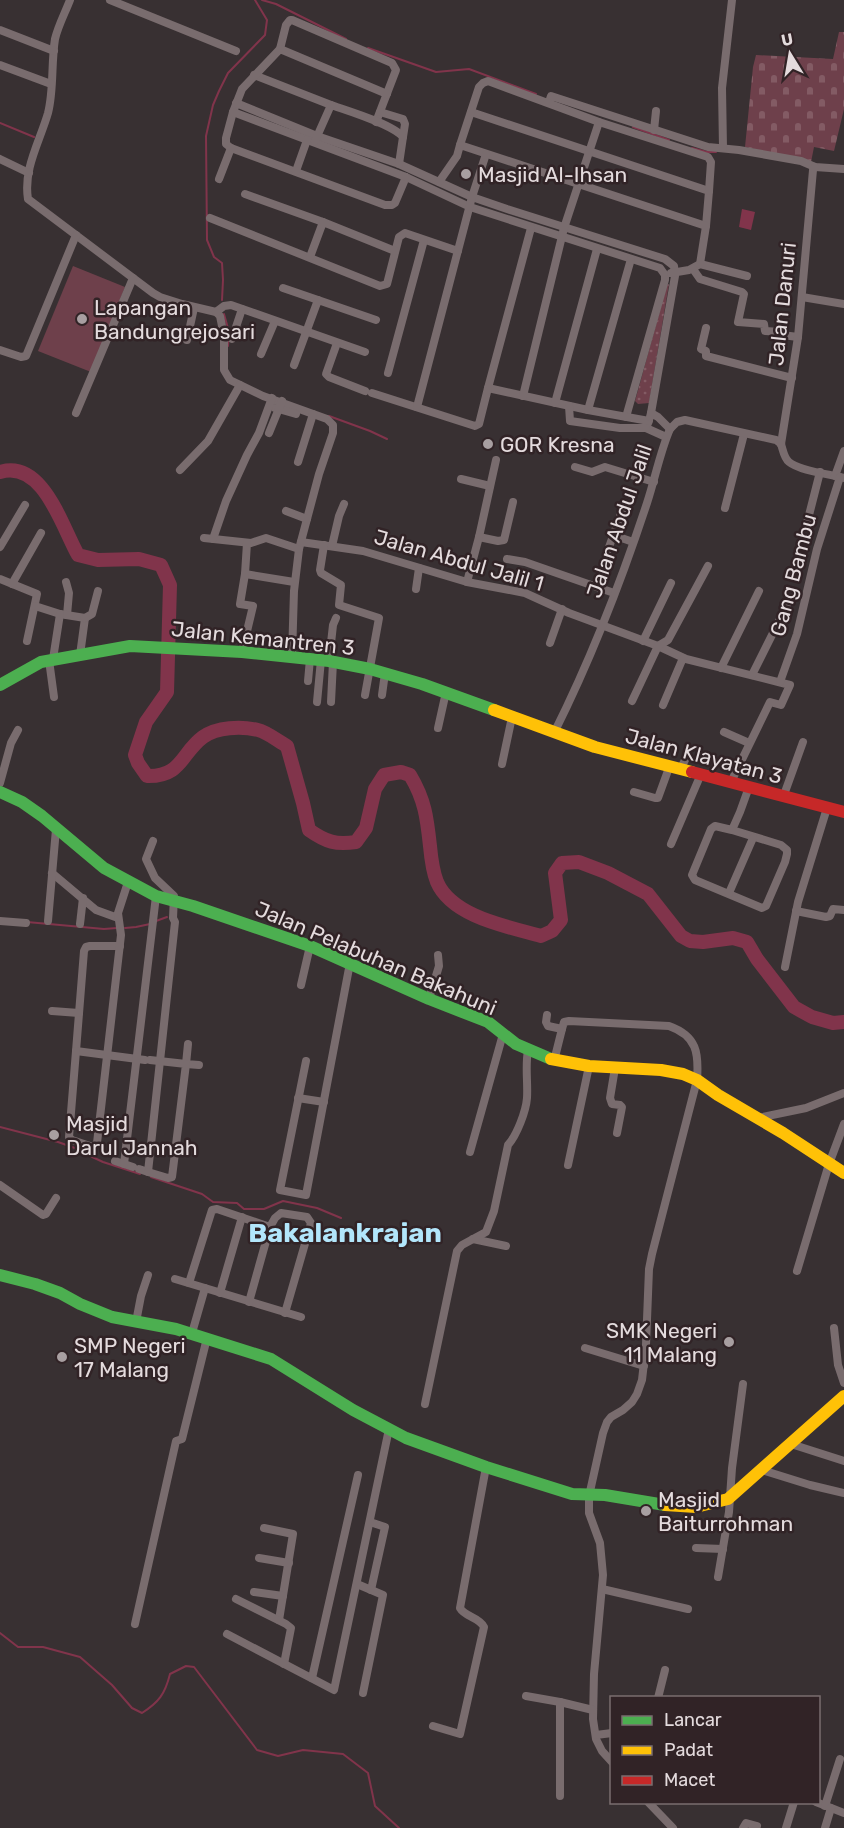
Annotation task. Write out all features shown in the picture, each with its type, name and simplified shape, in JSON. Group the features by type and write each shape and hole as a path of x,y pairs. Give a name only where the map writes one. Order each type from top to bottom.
{"street":[{"path":"70,0 57,33 48,113 32,157 28,195 31,202 160,297 194,308 216,312 220,316 223,327 226,374 240,386 296,414"},
{"path":"110,0 236,51"},
{"path":"723,148 722,88 732,0"},
{"path":"376,122 396,70 392,63 290,20 286,25 280,50 242,89 234,107 226,144 231,148 385,206 395,203 412,177"},
{"path":"0,30 54,51"},
{"path":"280,50 387,94"},
{"path":"0,65 51,84"},
{"path":"255,75 376,122 400,133 403,137"},
{"path":"439,182 457,156 480,87 488,81 549,101 599,122 708,158 711,162 706,226 696,267 700,279 744,294 738,322 765,324 765,331 781,332 782,335 798,337"},
{"path":"549,101 551,96 708,147 801,161 815,167 844,169"},
{"path":"296,171 331,105"},
{"path":"234,107 412,177 470,207 564,228 670,262 675,272 648,421"},
{"path":"654,130 656,111"},
{"path":"380,112 404,119 399,165"},
{"path":"471,112 709,190"},
{"path":"523,396 564,228 599,122"},
{"path":"313,140 399,165 412,177 439,182 531,228 655,266 665,275"},
{"path":"460,145 706,226"},
{"path":"219,179 231,148"},
{"path":"417,407 472,197 486,154"},
{"path":"0,159 29,173"},
{"name":"Jalan Danuri","path":"781,444 798,337 815,167"},
{"path":"246,195 323,222 395,251"},
{"path":"210,218 380,286 387,284 399,237 402,234 405,233 458,251"},
{"path":"310,257 323,222"},
{"path":"337,343 326,374 328,377 477,426 531,228"},
{"path":"0,350 21,357 26,356 76,236"},
{"path":"388,373 424,240"},
{"path":"555,403 597,249"},
{"path":"588,410 631,259"},
{"path":"665,275 696,267 747,276"},
{"path":"626,417 665,275"},
{"path":"76,413 133,278"},
{"path":"283,288 376,320"},
{"path":"802,297 844,304"},
{"path":"294,365 318,300"},
{"path":"216,312 228,305 365,352"},
{"path":"187,340 194,308"},
{"path":"232,339 242,309"},
{"path":"261,354 275,321"},
{"path":"706,328 701,350 706,351 706,356 792,378"},
{"path":"180,470 208,441 240,386"},
{"path":"488,388 648,421 668,433"},
{"path":"276,404 314,414 332,423 333,428 300,546 294,582 292,656"},
{"path":"269,433 276,404"},
{"name":"Jalan Abdul Jalil 1","path":"276,404 247,455 208,538 247,543 266,538 300,546 328,546 363,551 466,582 525,593 683,658 780,682"},
{"path":"569,406 568,418 575,423 620,428 658,417 668,433"},
{"path":"298,462 314,414"},
{"name":"Jalan Abdul Jalil","path":"554,733 581,679 603,626 654,482 668,433 677,422 685,420 776,440 781,444"},
{"path":"726,508 744,434"},
{"path":"781,444 789,462 840,477"},
{"name":"Gang Bambu","path":"780,682 797,634 817,549 840,477 844,451"},
{"path":"466,582 479,537 496,460"},
{"path":"575,467 592,472 605,467 654,482"},
{"path":"807,523 820,472"},
{"path":"461,479 490,486"},
{"path":"479,537 504,540 513,502"},
{"path":"344,504 320,570 321,573 341,585 339,605 379,618 365,695"},
{"path":"0,548 25,505"},
{"path":"608,550 623,508"},
{"path":"286,511 307,519"},
{"path":"12,584 41,533"},
{"path":"613,535 633,542"},
{"path":"242,652 253,606 240,604 247,543"},
{"path":"507,559 525,562 614,593"},
{"path":"633,700 658,646 668,640 708,566"},
{"path":"416,588 419,568"},
{"path":"245,574 294,582"},
{"path":"0,579 36,593 27,641"},
{"path":"54,697 51,660 69,593 66,582"},
{"path":"644,641 671,583"},
{"path":"35,606 85,618 92,614 98,591"},
{"path":"721,668 759,591"},
{"path":"752,675 788,603"},
{"path":"550,643 562,609"},
{"path":"80,655 85,618"},
{"path":"317,702 323,660 336,618"},
{"name":"Jalan Kemantren 3","path":"0,685 32,666 118,647 194,648 292,656 385,673 446,692 554,733"},
{"path":"663,705 683,658"},
{"path":"308,681 323,660"},
{"path":"323,660 331,702"},
{"path":"382,695 385,673"},
{"path":"730,782 770,702 781,705 790,686 780,682"},
{"path":"438,728 446,692"},
{"path":"502,765 512,717"},
{"path":"0,783 11,743 18,730"},
{"path":"724,732 750,743"},
{"name":"Jalan Klayatan 3","path":"554,733 606,750 679,764 701,774 844,812"},
{"path":"785,792 803,741"},
{"path":"634,792 658,798 679,764"},
{"path":"671,844 701,774"},
{"path":"732,830 749,787"},
{"name":"Jalan Pelabuhan Bakahuni","path":"0,792 22,802 42,816 104,868 156,896 212,912 310,946 429,999 488,1022 528,1050 554,1061 683,1074 697,1080 844,1173"},
{"path":"786,967 796,911 826,808"},
{"path":"715,826 732,830 781,845 787,850 785,862 766,906 762,908 695,880 692,875 711,829 715,826"},
{"path":"48,921 56,829"},
{"path":"729,893 753,838"},
{"path":"136,1168 160,1061 175,922 173,918 174,896 155,878 146,862 146,856 153,841"},
{"path":"52,873 101,913 118,918"},
{"path":"120,946 90,946 84,951 69,1137 93,1147 97,1143 120,946 118,918 128,882"},
{"path":"136,1168 156,896"},
{"path":"80,924 83,898"},
{"path":"796,911 826,917 830,916 833,909 844,910"},
{"path":"0,921 26,923"},
{"path":"301,985 310,946"},
{"path":"429,999 439,966 438,955"},
{"path":"306,1060 280,1190 306,1195 350,963"},
{"path":"52,1011 79,1013"},
{"path":"547,1015 548,1026 562,1029"},
{"path":"554,1061 564,1022 569,1021 669,1026 679,1030 695,1045 699,1060 697,1080 649,1269 642,1380 635,1398 608,1422 589,1496 589,1512 601,1549 603,1575 593,1710 596,1735 602,1751 610,1760"},
{"path":"470,1152 503,1034"},
{"path":"115,1161 171,1177 188,1044"},
{"path":"425,1404 457,1251 462,1245 486,1232 494,1211 508,1145 514,1138 527,1100 525,1065 528,1050"},
{"path":"76,1051 199,1065"},
{"path":"568,1165 589,1066"},
{"path":"615,1068 610,1098 612,1104 622,1107 617,1133"},
{"path":"758,1118 806,1108 844,1093"},
{"path":"298,1098 324,1102"},
{"path":"797,1271 844,1124"},
{"path":"0,1185 43,1215 56,1198"},
{"path":"189,1283 210,1213 217,1209 270,1227"},
{"path":"249,1302 270,1227 275,1218 281,1213 307,1217 311,1223 285,1312"},
{"path":"220,1293 242,1217"},
{"path":"473,1238 506,1246"},
{"path":"0,1275 60,1293 104,1314 192,1333 271,1359 353,1410 406,1438 559,1491 589,1496 605,1495 680,1507 696,1507 728,1499 844,1396"},
{"path":"136,1322 148,1275"},
{"path":"176,1279 301,1317"},
{"path":"192,1333 205,1288"},
{"path":"834,1328 838,1365 844,1383"},
{"path":"135,1624 176,1441 182,1439 207,1338"},
{"path":"585,1348 644,1366"},
{"path":"718,1577 729,1512 728,1499 743,1384"},
{"path":"227,1634 334,1690 389,1430"},
{"path":"791,1444 844,1461"},
{"path":"433,1726 460,1734 484,1627 480,1621 462,1612 460,1608 486,1467"},
{"path":"762,1470 844,1493"},
{"path":"312,1678 358,1475"},
{"path":"370,1522 385,1527 371,1590"},
{"path":"264,1528 293,1534 279,1620"},
{"path":"696,1548 723,1549"},
{"path":"259,1558 289,1563"},
{"path":"357,1584 383,1596 363,1694"},
{"path":"602,1589 688,1609"},
{"path":"254,1592 283,1596"},
{"path":"236,1599 291,1628 284,1664"},
{"path":"658,1696 665,1670"},
{"path":"526,1696 593,1710"},
{"path":"560,1702 560,1796"},
{"path":"596,1735 610,1733"},
{"path":"825,1828 840,1759"},
{"path":"649,1804 673,1828"},
{"path":"786,1828 794,1804"},
{"path":"819,1804 844,1813"},
{"path":"743,1828 746,1823 757,1826"}],"green space":[{"path":"839,32 844,32 844,109 834,151 814,147 811,162 745,147 756,55 833,59"},
{"name":"Lapangan Bandungrejosari","path":"73,266 125,287 91,372 38,351"},
{"path":"669,284 649,403 638,404 635,401"}],"shaded area":[{"path":"742,209 755,212 751,230 739,227"}],"waterway":[{"path":"222,300 222,263 214,257 207,240 206,136 213,105 228,73 265,35 267,20 255,0"},
{"path":"262,0 276,4 346,39"},
{"path":"368,48 436,72 469,69 536,94"},
{"path":"0,123 34,137"},
{"path":"633,127 669,140"},
{"path":"692,148 716,152"},
{"path":"224,314 229,332 228,346"},
{"path":"329,416 387,439"},
{"path":"0,472 15,471 28,476 39,485 58,513 78,555 98,560 139,559 161,565 170,585 167,692 146,722 135,755 147,776 167,773 180,763 196,743 215,731 237,728 261,731 287,746 309,830 326,840 343,843 356,842 366,828 375,789 384,775 401,772 410,775 424,809 437,882 444,894 468,912 498,924 541,936 552,931 561,920 555,873 562,863 579,862 608,873 648,894 681,936 690,941 703,942 733,938 747,942 757,959 794,1007 812,1017 833,1023 844,1022"},
{"path":"156,921 167,917"},
{"path":"27,922 104,929 117,928"},
{"path":"125,928 150,924"},
{"path":"0,1127 58,1142 83,1151 103,1162 140,1174"},
{"path":"151,1177 202,1194 213,1202 237,1203 244,1209 264,1209 283,1201 317,1208 341,1218"},
{"path":"0,1633 18,1647 43,1647 80,1657 112,1685 132,1708 142,1713 161,1697 170,1674 186,1666 194,1667 257,1750 278,1756 303,1750 343,1754 368,1773 375,1806 399,1828"}],"traffic: fast":[{"path":"0,685 41,662 130,646 242,652 329,661 370,669 422,684 494,710"},
{"path":"0,792 22,802 42,816 104,868 156,896 193,906 310,946 429,999 488,1022 516,1044 551,1059"},
{"path":"0,1275 60,1293 112,1317 176,1329 271,1359 353,1410 406,1438 486,1467 572,1494 605,1495 665,1505"}],"traffic: slow":[{"path":"494,710 595,747 692,772"},
{"path":"551,1059 589,1066 661,1070 683,1074 697,1080 844,1173"},
{"path":"665,1505 696,1507 728,1499 844,1396"}],"traffic: jam":[{"path":"692,772 844,812"}],"place":[{"name":"Masjid Al-Ihsan","path":"466,174"},
{"name":"Lapangan Bandungrejosari","path":"82,319"},
{"name":"GOR Kresna","path":"488,444"},
{"name":"Masjid Darul Jannah","path":"54,1135"},
{"name":"SMK Negeri 11 Malang","path":"729,1342"},
{"name":"SMP Negeri 17 Malang","path":"62,1357"},
{"name":"Masjid Baiturrohman","path":"646,1511"}],"district":[{"name":"Bakalankrajan","path":"345,1233"}]}
